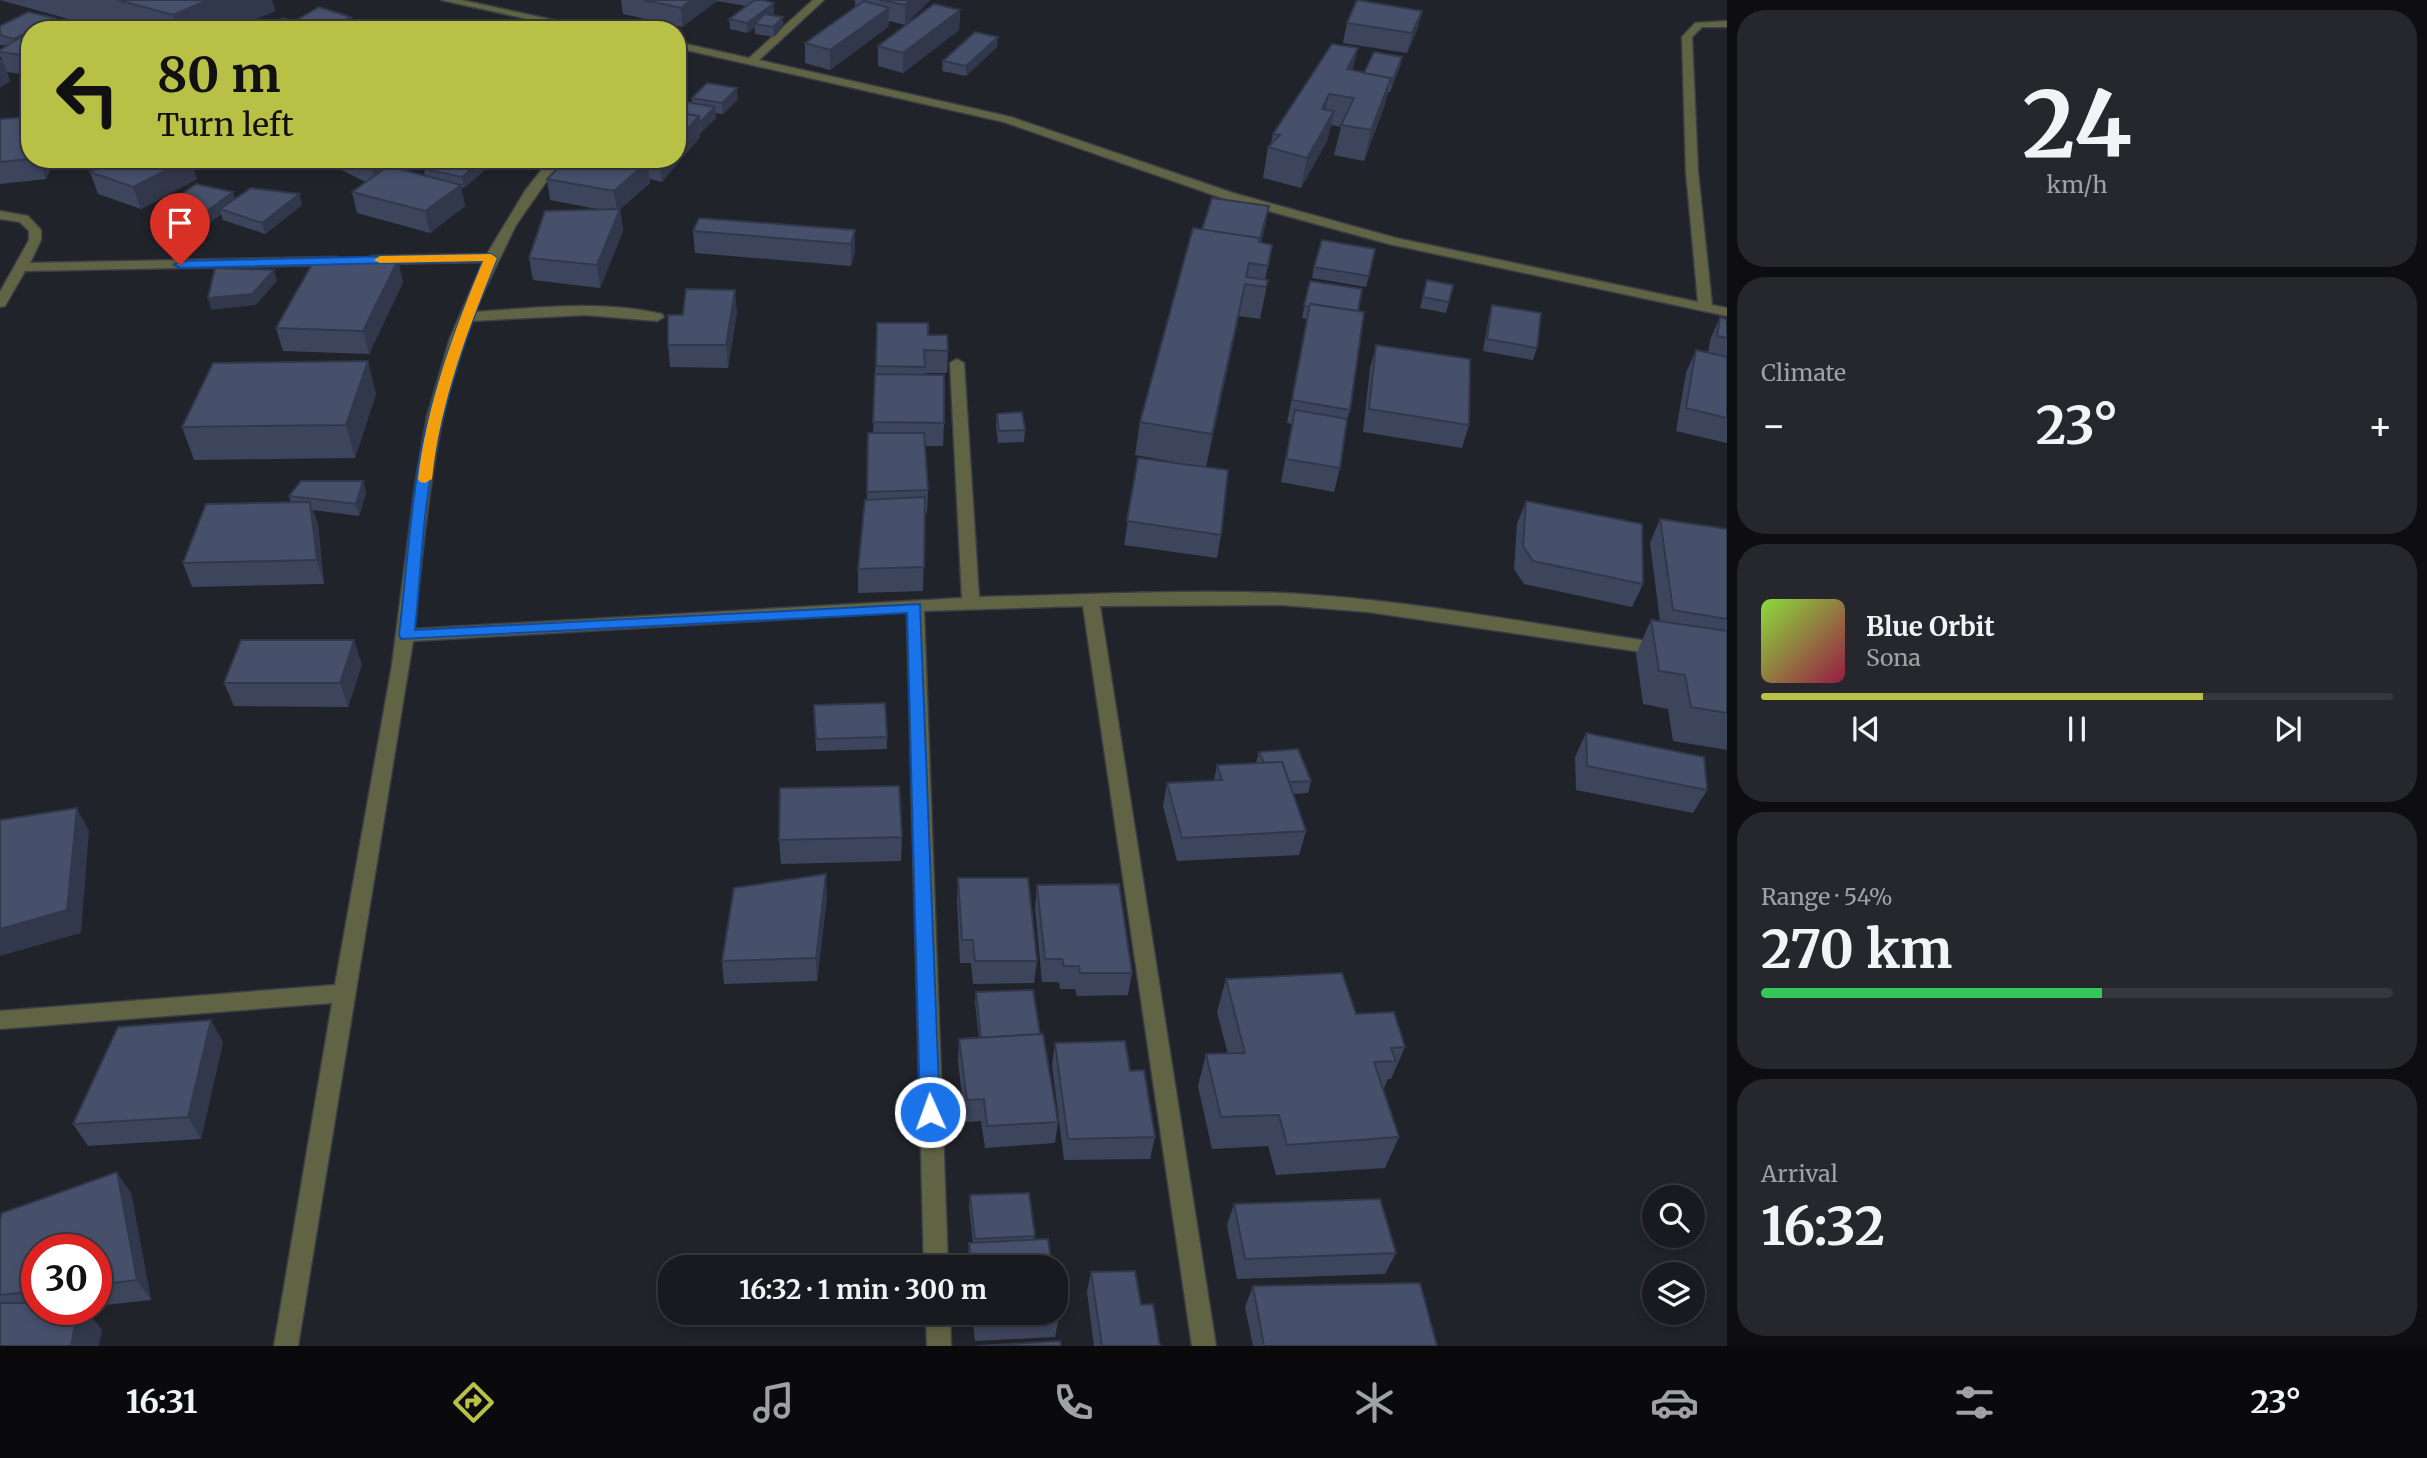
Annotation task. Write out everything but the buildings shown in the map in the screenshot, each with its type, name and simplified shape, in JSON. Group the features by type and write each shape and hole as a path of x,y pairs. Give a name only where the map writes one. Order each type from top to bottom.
{"street":[{"path":"446,0 551,21"},
{"path":"752,61 819,0"},
{"path":"1705,307 1692,179 1687,37 1697,25 1727,24"},
{"path":"686,47 1007,119 1229,196 1381,238 1727,312"},
{"path":"286,1346 342,993 407,635 427,454 448,372 466,317 491,258 532,188 549,168"},
{"path":"0,215 24,219 35,230 34,240 22,267 0,303"},
{"path":"22,267 491,258"},
{"path":"466,317 578,309 657,317"},
{"path":"957,363 971,603"},
{"path":"407,635 971,603 1193,598 1282,599 1368,606 1686,653"},
{"path":"1091,602 1204,1346"},
{"path":"915,607 936,1255"},
{"path":"0,1020 342,993"},
{"path":"938,1325 939,1346"}],"slow traffic":[{"path":"380,260 491,258 464,322 448,372 427,454 425,479"}],"route":[{"path":"180,265 491,258 464,322 427,454 407,635 915,607 930,1112"}]}
